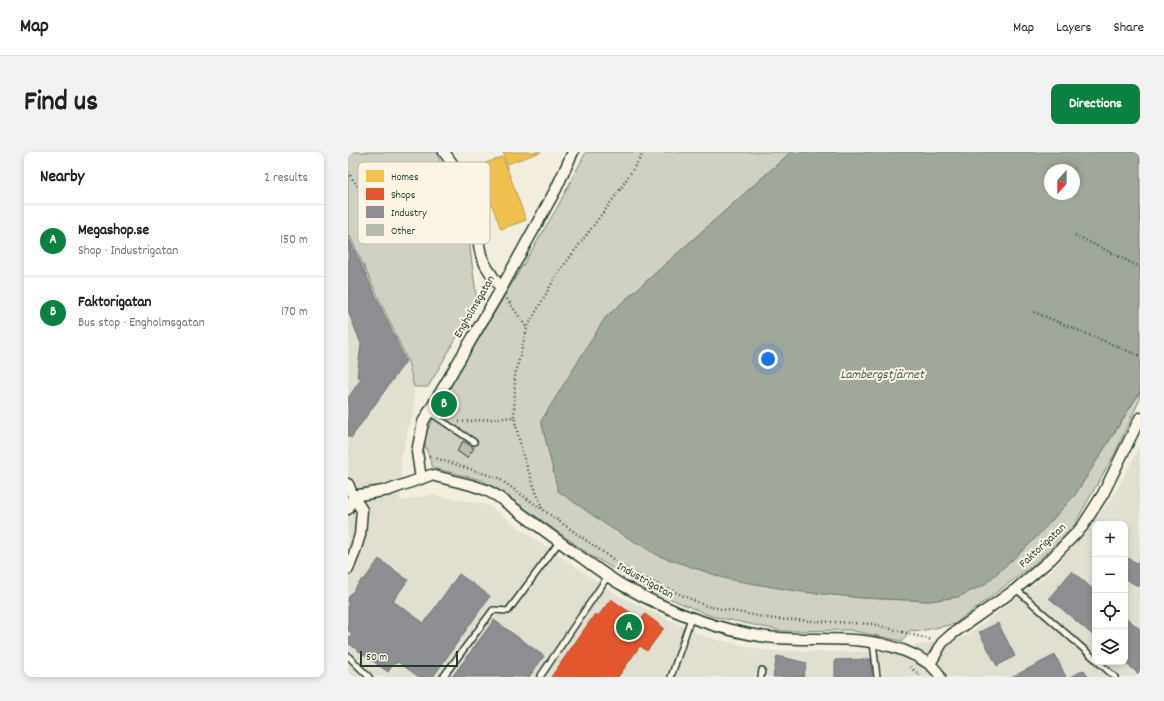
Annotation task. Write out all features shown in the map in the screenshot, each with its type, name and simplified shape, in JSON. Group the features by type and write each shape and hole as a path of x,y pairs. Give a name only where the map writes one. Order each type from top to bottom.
{"street":[{"path":"444,152 451,162"},
{"name":"Engholmsgatan","path":"421,479 417,452 423,422 501,289 556,189 573,152"},
{"path":"479,244 481,255 486,266 501,289"},
{"name":"Faktorigatan","path":"930,664 942,643 952,634 1016,589 1051,559 1082,527 1103,494 1140,418"},
{"name":"Industrigatan","path":"353,496 389,490 431,476 486,490 621,585 691,618 734,631 767,637 860,639 893,646 930,664 940,677"},
{"path":"348,484 353,496 362,510 360,535 348,569"},
{"path":"348,509 353,496"}],"lane":[{"path":"430,412 474,442"},
{"path":"443,677 492,610 508,611 560,541"},
{"path":"540,677 608,576"},
{"path":"1016,589 1092,656"},
{"path":"670,677 691,618"},
{"path":"873,642 877,677"},
{"path":"348,656 369,677"},
{"path":"1101,665 1115,677"},
{"path":"761,677 762,670"}],"path":[{"path":"542,508 523,456 514,417 515,375 527,328 556,276 620,191 644,152"},
{"path":"348,172 358,187"},
{"path":"1075,235 1140,267"},
{"path":"501,289 527,328"},
{"path":"1034,312 1140,356"},
{"path":"446,423 514,417"},
{"path":"417,452 498,478 631,572 706,606 774,619 873,624 942,643"}],"shaded area":[{"path":"348,152 436,152 441,162 358,162 358,244 469,244 477,302 428,387 414,387 408,361 348,232"},
{"path":"586,152 791,152 605,318 795,591 863,598 929,601 958,597 1075,495 1140,392 1140,399 1114,455 1070,532 1028,569 954,624 920,631 910,630 902,641 849,630 783,631 711,616 647,589 589,554 499,490 482,480 433,468 423,439 442,401 557,208"},
{"path":"348,232 408,361 414,387 414,409 401,458 400,501 432,495 488,505 536,540 616,594 705,637 769,651 878,652 965,637 1052,571 1092,523 1092,665 1128,665 1128,521 1094,521 1112,499 1140,446 1140,677 348,677"}],"water":[{"name":"Lambergstjärnet","path":"791,152 1140,152 1140,392 1075,495 1031,543 984,585 958,597 929,601 863,598 795,591 727,579 659,556 608,526 558,491 541,421 605,318"}],"building: Homes":[{"path":"503,152 541,152 507,164"},
{"path":"503,157 526,220 501,229 490,200 490,162 489,162"}],"building: Shops":[{"path":"611,599 641,620 645,614 664,628 647,651 640,646 618,677 551,677 595,614 598,616"}],"building: Industry":[{"path":"348,236 406,361 351,438 348,436 348,398 361,379 357,376 361,344 348,311"},
{"path":"1128,558 1140,564 1140,587 1128,581"},
{"path":"379,559 408,580 393,601 424,623 459,574 490,596 433,677 419,677 398,662 396,664 394,663 388,672 348,643 348,639 352,633 348,631 348,598 362,579 364,580"},
{"path":"1072,571 1092,588 1092,634 1049,598"},
{"path":"1128,619 1140,629 1140,675 1128,665"},
{"path":"494,620 544,656 529,677 452,677"},
{"path":"998,623 1015,656 997,666 979,632"},
{"path":"1055,655 1066,677 1012,677"},
{"path":"777,656 807,663 803,677 773,677"},
{"path":"871,659 872,677 835,677 835,660"},
{"path":"1084,670 1088,677 1070,677"}],"building: Other":[{"path":"463,441 474,448 467,458 457,451"}],"place":[{"name":"Faktorigatan","path":"444,404"},
{"name":"Megashop.se","path":"629,627"}]}
